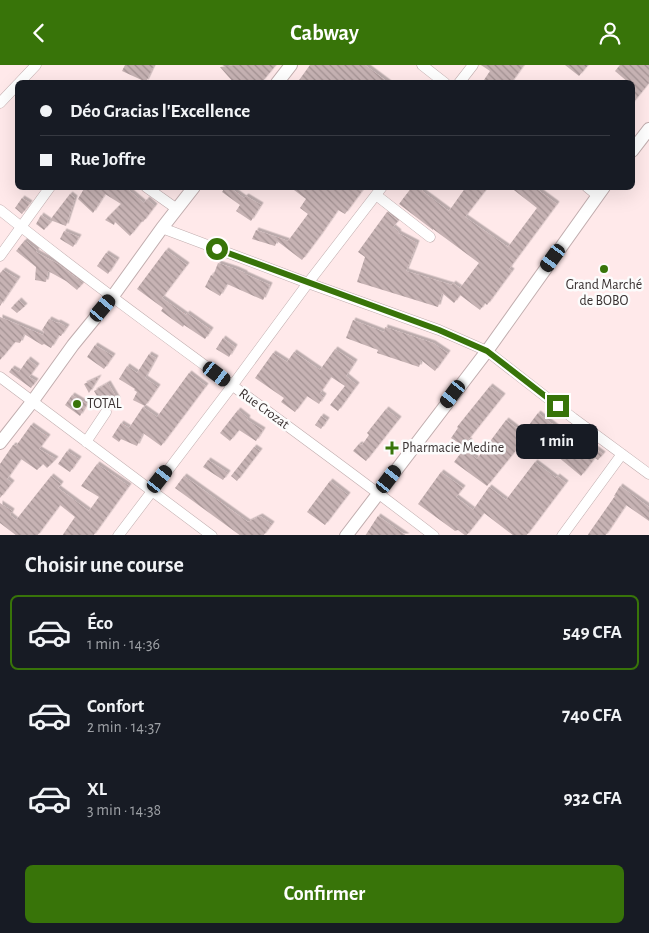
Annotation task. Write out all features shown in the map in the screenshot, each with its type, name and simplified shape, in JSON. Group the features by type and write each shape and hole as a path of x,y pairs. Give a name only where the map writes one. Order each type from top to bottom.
{"street":[{"path":"21,80 36,65"},
{"path":"279,80 291,65"},
{"path":"422,65 442,80"},
{"path":"461,80 473,65"},
{"path":"0,103 15,86"},
{"path":"635,147 649,129"},
{"path":"0,256 48,190"},
{"path":"150,190 177,209"},
{"path":"0,443 192,190"},
{"path":"118,535 379,191 430,237"},
{"path":"346,535 487,351 601,192"},
{"name":"Rue Crozat","path":"0,210 232,386 434,535"},
{"path":"162,228 439,330 487,351 649,474"},
{"path":"0,377 212,535"},
{"path":"86,442 106,412"},
{"path":"562,535 622,454"}],"building":[{"path":"125,65 154,65 147,80 142,80 122,71"},
{"path":"276,65 264,80 231,80 220,67"},
{"path":"310,65 365,65 385,80 299,80"},
{"path":"481,65 524,65 513,80 484,80 490,71"},
{"path":"565,65 588,65 579,76"},
{"path":"620,65 649,65 649,83 635,100 635,80 626,80 615,71"},
{"path":"83,190 129,190 144,203 147,199 155,206 130,236 115,222 114,225 105,220 121,204 105,194 93,213 78,199"},
{"path":"223,190 233,190 244,198 246,196 261,205 251,221 236,211 240,205 222,192"},
{"path":"294,190 363,190 345,214 338,210 302,260 277,241 275,246 252,239 256,230 288,241 308,214 300,208 306,199"},
{"path":"410,190 423,190 449,211 464,190 486,190 465,217 508,247 537,208 514,190 538,190 557,204 509,269 512,271 487,305 485,303 480,310 460,295 454,303 442,293 438,307 357,282 365,257 358,252 387,212 398,221 393,227 398,233 417,243 406,271 452,285 453,283 460,288 479,263 399,204"},
{"path":"70,194 75,198 66,226 50,220"},
{"path":"22,198 30,203 22,214 15,208"},
{"path":"41,215 51,222 44,230 36,224"},
{"path":"64,231 79,237 73,247 60,239"},
{"path":"25,240 37,250 36,252 58,264 83,283 77,290 48,271 46,282 35,280 36,267 16,251"},
{"path":"166,250 187,265 162,298 211,330 205,339 184,325 183,327 161,311 163,308 137,289"},
{"path":"106,253 117,260 108,274 97,266"},
{"path":"218,263 270,285 263,300 227,284 220,296 205,287 211,275 213,276"},
{"path":"3,270 18,279 0,306 0,273"},
{"path":"19,300 25,306 17,313 11,308"},
{"path":"0,317 43,335 44,332 42,330 49,319 67,327 61,336 59,335 51,348 24,334 20,343 15,342 0,360"},
{"path":"353,320 384,332 385,327 433,343 448,353 435,371 421,360 419,367 377,353 378,350 346,338"},
{"path":"223,338 235,347 229,357 216,349"},
{"path":"95,345 113,356 104,369 87,357"},
{"path":"335,349 355,362 346,376 357,385 338,411 330,405 345,386 331,377 320,393 324,396 319,404 307,396 295,412 281,402 284,398 255,378 273,353 287,362 294,352 320,370"},
{"path":"149,354 156,358 145,378 158,387 145,406 133,400 137,392 135,389 119,379 127,366 137,373"},
{"path":"28,359 37,366 29,377 36,381 31,388 9,372 12,368 19,372"},
{"path":"189,373 206,386 161,446 143,433 137,446 121,439 119,442 112,437 121,423 129,428 143,407 157,417"},
{"path":"99,377 89,393 84,384"},
{"path":"108,383 118,400 108,406 103,406 94,391"},
{"path":"490,386 503,396 468,440 470,441 465,447 451,438 457,427"},
{"path":"72,395 87,404 80,416 65,405"},
{"path":"386,409 399,419 366,461 353,451 359,444 362,445 369,435 367,433"},
{"path":"238,410 248,418 247,420 263,430 256,441 239,430 230,441 220,433"},
{"path":"538,413 567,435 571,430 579,436 573,444 584,454 591,445 603,454 598,460 595,458 581,476 545,446 538,456 521,444 487,486 454,462 464,449 477,459 506,420 523,433"},
{"path":"321,416 327,420 321,429 315,425"},
{"path":"31,425 48,437 39,449 56,459 47,468 43,464 37,470 21,459 7,479 12,483 0,498 0,464 13,445 16,446"},
{"path":"254,447 260,451 237,481 231,476"},
{"path":"67,451 79,459 70,472 58,464"},
{"path":"208,460 228,473 223,480 203,467"},
{"path":"535,462 566,483 527,535 513,535 484,513 467,535 465,535 458,530 455,531 418,504 441,472 463,488 456,497 473,510 489,487 506,500"},
{"path":"97,464 129,486 94,535 63,535 75,517 60,505 38,535 16,535 0,523 0,503 12,511 10,515 16,520 51,476 61,484 58,488 89,511 99,497 81,486"},
{"path":"184,476 248,522 260,516 272,524 264,535 240,535 175,488"},
{"path":"330,481 348,495 325,525 307,512"},
{"path":"620,486 649,507 649,521 626,505 606,535 588,535 615,496"},
{"path":"378,516 406,535 366,535"}],"place":[{"name":"Grand Marché de BOBO","path":"604,269"},
{"name":"TOTAL","path":"77,404"},
{"name":"Pharmacie Medine","path":"392,448"}],"route":[{"path":"217,249 439,330 487,351 558,406"}]}
